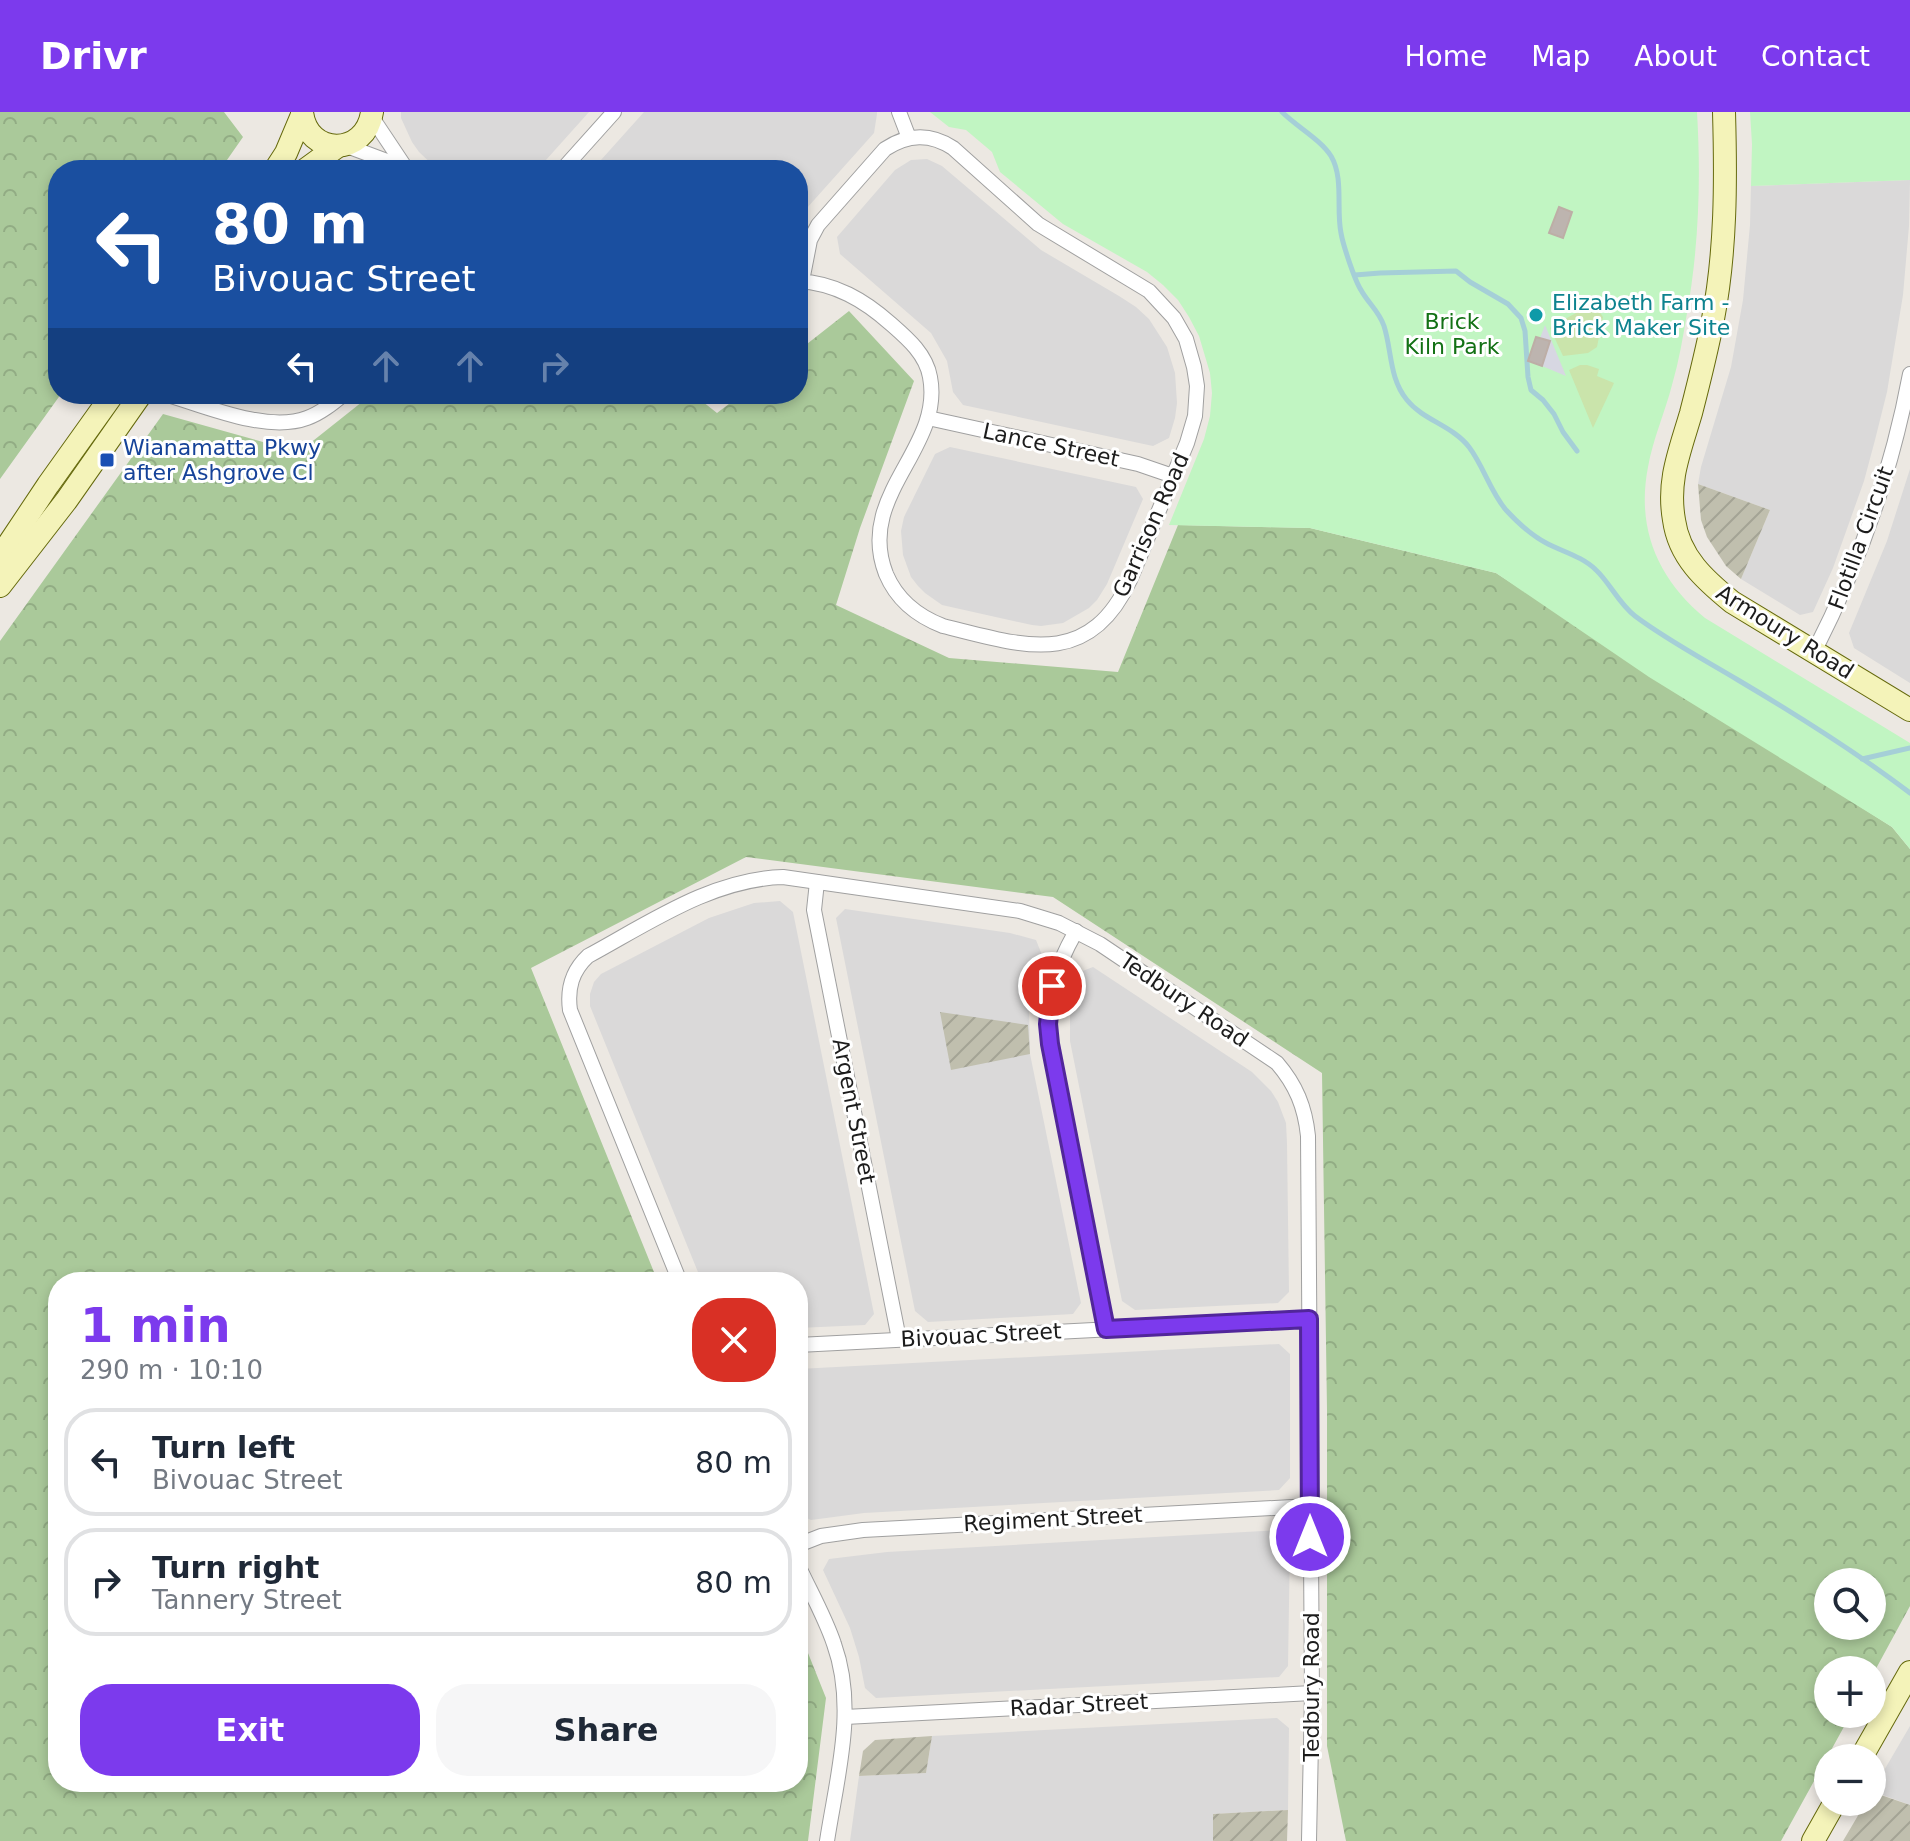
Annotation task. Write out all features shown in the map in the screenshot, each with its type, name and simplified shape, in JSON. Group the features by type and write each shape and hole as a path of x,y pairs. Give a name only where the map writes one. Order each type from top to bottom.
{"street":[{"path":"571,160 614,112"},
{"path":"899,112 909,138"},
{"name":"Armoury Road","path":"1724,112 1726,182 1714,314 1671,491 1680,544 1693,566 1710,585 1732,602 1910,710"},
{"path":"302,113 313,136 329,145 382,160"},
{"path":"281,160 302,113"},
{"path":"320,160 358,139 369,125 372,114"},
{"path":"372,114 400,160"},
{"name":"Garrison Road","path":"808,248 818,225 885,149 909,138 933,138 953,148 1038,224 1139,284 1166,308 1186,339 1194,367 1197,386 1195,416 1121,598 1101,623 1076,639 1035,645 943,626 917,614 906,604 883,566 879,533 886,502 928,418 930,376 924,359 914,346 872,307 833,288 808,283"},
{"name":"Flotilla Circuit","path":"1814,652 1837,606 1873,515 1910,374"},
{"path":"0,557 106,404"},
{"path":"0,586 66,501 134,404"},
{"path":"198,404 273,424 309,418 332,404"},
{"name":"Lance Street","path":"928,418 1138,464 1173,476"},
{"name":"Tedbury Road","path":"676,1272 570,1010 569,994 571,980 588,956 713,891 739,882 783,877 1044,917 1113,953 1270,1057 1295,1088 1305,1112 1308,1136 1312,1693 1309,1841"},
{"name":"Argent Street","path":"817,882 814,910 899,1339"},
{"path":"1076,931 1057,967 1048,1024 1106,1329"},
{"name":"Bivouac Street","path":"808,1344 1309,1319"},
{"name":"Regiment Street","path":"808,1541 821,1536 863,1530 1310,1506"},
{"path":"808,1587 835,1645 843,1683 845,1717 827,1841"},
{"path":"1869,1744 1910,1672"},
{"name":"Radar Street","path":"845,1717 1312,1693"},
{"path":"1813,1841 1827,1816"}],"shaded area":[{"path":"401,112 589,112 546,160 427,160 412,142"},
{"path":"644,112 877,112 874,133 808,207 808,160 601,160"},
{"path":"927,159 942,166 1041,250 1119,296 1149,319 1167,347 1175,373 1177,403 1169,438 1153,446 963,405 953,392 947,361 931,333 840,254 837,237 895,170 911,160"},
{"path":"1910,180 1903,295 1887,392 1875,440 1833,568 1813,612 1800,615 1741,579 1770,510 1698,484 1731,367 1743,300 1751,186"},
{"path":"1545,325 1566,376 1542,366 1550,342 1540,338"},
{"path":"950,447 1136,487 1143,499 1107,584 1089,608 1063,623 1032,625 942,605 918,586 903,555 901,531 904,517 935,454"},
{"path":"1910,469 1910,683 1854,648 1849,633 1887,541"},
{"path":"1698,484 1770,510 1741,579 1726,566 1707,537 1701,520"},
{"path":"780,901 793,912 874,1314 865,1325 808,1328 808,1272 698,1272 590,1006 594,982 601,974 709,918 754,903"},
{"path":"845,909 1010,933 1036,940 1042,955 1029,1008 1030,1054 1081,1303 1073,1314 928,1322 915,1311 836,918"},
{"path":"1093,967 1252,1072 1278,1102 1286,1123 1289,1292 1278,1303 1135,1310 1122,1301 1070,1041 1073,992 1080,972"},
{"path":"940,1012 1028,1025 1030,1054 951,1070"},
{"path":"1279,1344 1290,1354 1290,1478 1279,1490 864,1513 811,1520 808,1519 808,1368"},
{"path":"1279,1530 1290,1541 1288,1666 1279,1677 876,1698 865,1688 850,1628 823,1570 829,1559 887,1552"},
{"path":"1277,1718 1289,1728 1288,1810 1213,1814 1213,1841 850,1841 859,1776 926,1773 932,1736"},
{"path":"1910,1726 1910,1805 1886,1796 1886,1767"},
{"path":"932,1736 926,1773 859,1776 863,1751 875,1740"},
{"path":"1886,1797 1910,1805 1910,1841 1843,1841 1858,1816 1886,1816"},
{"path":"1288,1810 1287,1841 1213,1841 1213,1814"}],"green space":[{"path":"0,112 224,112 243,137 227,160 48,160 48,404 54,404 0,479"},
{"name":"Brick Kiln Park","path":"930,112 1697,112 1699,187 1694,263 1677,367 1648,467 1645,511 1648,532 1663,569 1675,587 1705,618 1910,743 1910,849 1892,827 1649,677 1496,573 1310,528 1169,525 1204,439 1210,416 1210,373 1199,336 1189,317 1178,300 1147,272 1063,224 1000,172 992,152 966,130 949,127"},
{"path":"1750,112 1910,112 1910,180 1751,186"},
{"path":"1587,307 1597,308 1603,317 1597,347 1588,353 1563,356 1550,328 1559,322 1562,325 1565,319"},
{"path":"849,311 914,381 860,528 836,605 949,658 1118,672 1178,525 1310,528 1496,573 1892,827 1910,849 1910,1606 1883,1656 1814,1656 1814,1728 1843,1728 1834,1744 1814,1744 1814,1781 1781,1841 1346,1841 1327,1746 1327,1410 1322,1073 1053,897 746,857 531,968 654,1272 48,1272 48,1792 808,1792 808,1653 826,1698 808,1841 0,1841 0,641 163,414 299,452 359,404 706,404 717,413 729,404 808,404 808,343"},
{"path":"1580,365 1599,369 1597,376 1614,383 1593,428 1569,370"}],"building":[{"path":"1559,207 1572,212 1563,238 1549,233"},
{"path":"1536,337 1550,341 1542,366 1528,361"}],"waterway":[{"path":"1282,112 1321,144 1335,165 1344,246 1358,285 1384,326 1401,392 1421,413 1455,434 1469,447 1506,510 1536,537 1591,565 1629,611 1647,625 1826,734 1910,793"},
{"path":"1355,275 1456,271 1508,304 1521,318 1525,331 1531,390 1554,414 1577,451"},
{"path":"1862,759 1910,748"}],"place":[{"name":"Elizabeth Farm - Brick Maker Site","path":"1536,315"},
{"name":"Wianamatta Pkwy after Ashgrove Cl","path":"107,460"}],"route":[{"path":"1052,986 1048,1024 1050,1044 1106,1329 1309,1319 1310,1537"}]}
